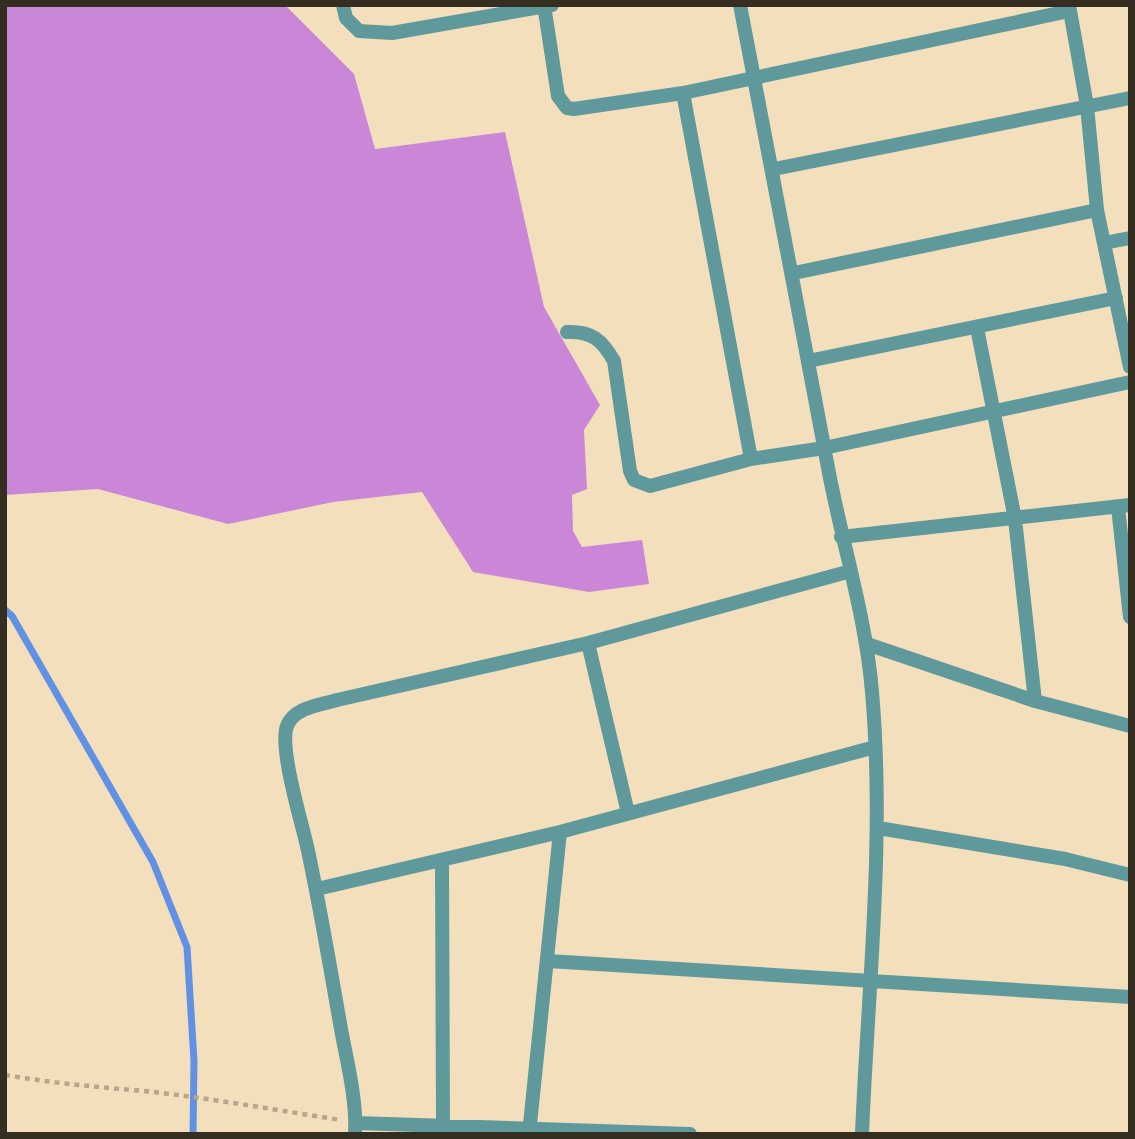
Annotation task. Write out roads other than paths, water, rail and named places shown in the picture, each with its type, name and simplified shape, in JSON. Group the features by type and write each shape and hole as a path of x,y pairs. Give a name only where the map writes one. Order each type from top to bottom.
{"street":[{"path":"343,5 346,18 359,31 392,33 546,6 558,96 567,108 683,93 1069,8 1087,106 1097,210 1130,367"},
{"path":"740,5 774,169 841,537 867,644 878,828 862,1134"},
{"path":"683,93 751,458"},
{"path":"774,169 1130,98"},
{"path":"793,273 1097,210"},
{"path":"1104,243 1130,238"},
{"path":"808,361 1116,298"},
{"path":"977,328 1015,519 1035,701"},
{"path":"567,332 593,335 605,345 614,361 630,471 634,480 650,486 751,458 824,448 1130,382"},
{"path":"841,537 1124,506 1130,617"},
{"path":"689,1134 529,1132 443,1126 356,1128 317,889 288,759 286,726 301,710 337,700 588,643 850,571"},
{"path":"588,643 628,813"},
{"path":"867,644 1035,701 1130,726"},
{"path":"317,889 559,832 875,747"},
{"path":"878,828 1053,857 1130,875"},
{"path":"529,1132 559,832"},
{"path":"442,860 443,1126"},
{"path":"548,961 1130,997"}],"waterway":[{"path":"5,610 12,616 153,862 187,947 194,1061 193,1134"}]}
